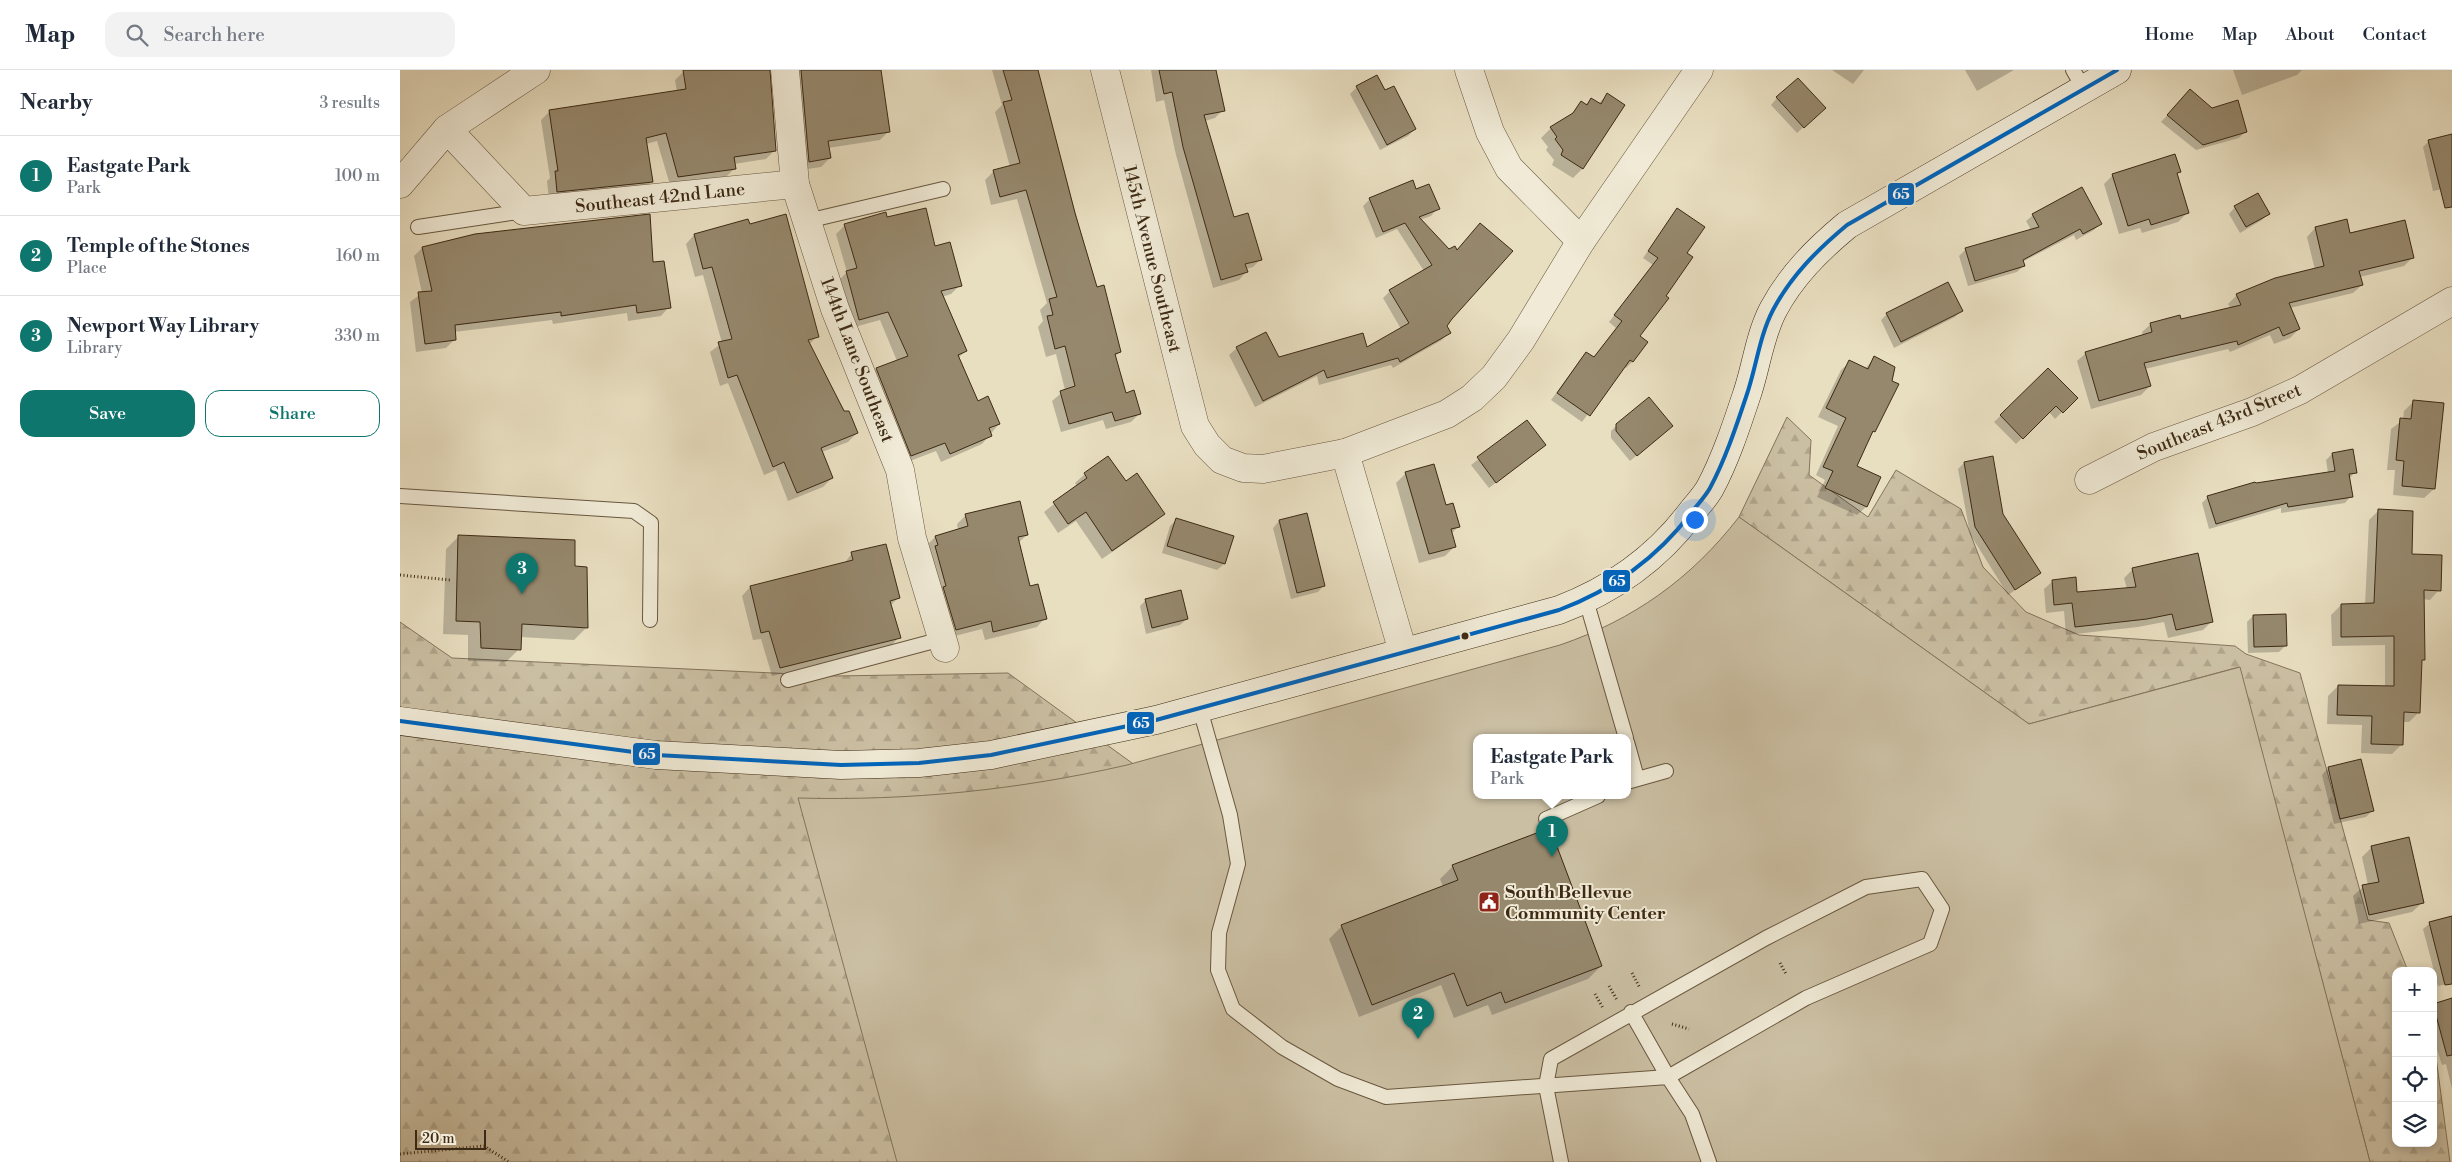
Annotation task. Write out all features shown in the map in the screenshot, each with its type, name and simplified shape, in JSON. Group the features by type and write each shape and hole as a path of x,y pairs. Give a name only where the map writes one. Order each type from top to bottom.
{"street":[{"path":"400,184 447,129 536,70"},
{"name":"144th Lane Southeast","path":"785,70 795,184 835,309 900,470 912,538 943,643"},
{"name":"145th Avenue Southeast","path":"1105,70 1195,426 1207,445 1222,460 1244,468 1263,469 1345,453 1447,414 1472,398 1494,378 1521,340 1581,241 1699,70"},
{"path":"1469,70 1490,132 1509,168 1581,241"},
{"path":"400,721 656,755 841,765 919,764 991,755 1076,739 1200,709 1559,610 1586,600 1622,580 1651,556 1678,530 1709,489 1747,395 1773,311 1798,272 1819,249 1847,225 2078,80 2117,70"},
{"path":"447,129 524,211"},
{"name":"Southeast 42nd Lane","path":"524,211 795,184"},
{"name":"Southeast 43rd Street","path":"2089,480 2154,446 2252,412 2300,390 2452,301"},
{"path":"1345,453 1403,652"}],"lane":[{"path":"807,221 943,189"},
{"name":"Southeast 42nd Lane","path":"418,227 524,211"},
{"path":"400,496 634,511 651,523 650,620"},
{"path":"1586,600 1625,734"},
{"path":"788,680 943,643"},
{"path":"1200,709 1230,815 1238,864 1219,933 1218,970 1233,1009 1290,1052 1338,1078 1386,1097 1546,1086 1668,1077 1806,998 1930,944 1942,909 1922,879 1866,887 1626,1009 1550,1059 1546,1086 1561,1162"},
{"path":"1632,780 1666,771"},
{"path":"1546,819 1591,799"},
{"path":"1626,1009 1692,1114 1709,1162"}],"path":[{"path":"400,575 450,580"},
{"path":"1780,963 1786,974"},
{"path":"1632,973 1643,993"},
{"path":"1609,986 1626,1009"},
{"path":"1595,994 1606,1013"},
{"path":"1672,1024 1690,1030"},
{"path":"400,1154 484,1146 509,1162"}],"green space":[{"path":"1787,417 1811,440 1809,475 1868,517 1896,470 1961,509 1983,567 2026,612 2079,635 2235,646 2246,654 2300,673 2368,920 2389,923 2406,967 2392,967 2392,1147 2437,1147 2437,1065 2450,1162 2370,1162 2239,667 2029,724 1739,517"},
{"path":"1739,517 2029,724 2240,667 2370,1162 897,1162 798,798 881,798 964,792 1045,781 1127,765 1560,645 1587,635 1636,610 1659,595 1701,560"},
{"path":"400,622 452,658 837,676 1008,673 1216,824 1504,1162 400,1162"}],"building":[{"path":"683,70 770,70 776,151 734,157 736,169 678,177 666,133 646,138 653,182 557,192 555,171 558,171 549,110 686,89"},
{"path":"801,70 881,70 890,132 828,141 831,158 809,162"},
{"path":"1003,70 1038,70 1075,213 1097,287 1104,285 1121,352 1115,354 1126,393 1134,390 1141,414 1115,421 1112,412 1069,424 1060,391 1075,386 1065,346 1055,349 1047,316 1053,315 1049,299 1057,297 1026,190 1000,197 993,170 1020,163 1003,102 1012,100"},
{"path":"1159,70 1216,70 1225,111 1204,115 1234,217 1248,213 1262,260 1245,264 1248,272 1221,280 1183,147 1172,92 1164,94"},
{"path":"1377,75 1385,90 1394,86 1416,129 1387,145 1356,86"},
{"path":"1798,78 1826,108 1804,128 1776,97"},
{"path":"2190,89 2212,108 2238,100 2247,132 2203,145 2167,115"},
{"path":"1607,93 1625,105 1583,169 1561,155 1563,150 1555,139 1557,137 1550,127 1573,113 1581,101 1587,105 1591,98 1601,104"},
{"path":"2452,134 2452,207 2445,208 2428,140"},
{"path":"2175,154 2181,172 2177,173 2189,213 2151,225 2149,219 2128,226 2112,174"},
{"path":"1413,180 1416,189 1429,184 1440,209 1419,217 1449,249 1455,246 1457,250 1480,223 1513,251 1452,319 1447,326 1451,333 1400,362 1398,358 1327,378 1324,370 1263,401 1236,347 1266,332 1279,357 1363,333 1367,347 1409,323 1389,290 1432,265 1405,223 1383,232 1369,198"},
{"path":"2082,187 2102,224 2083,234 2080,229 2023,260 2025,266 1975,281 1965,248 2039,227 2032,214"},
{"path":"2258,193 2270,214 2246,227 2234,206"},
{"path":"926,208 935,246 950,242 962,286 941,291 967,351 958,355 978,401 988,396 1000,424 989,428 992,436 950,454 945,443 911,456 876,368 908,356 888,312 859,320 846,271 857,268 844,224 886,212 887,217"},
{"path":"1677,208 1705,227 1687,253 1693,257 1666,296 1669,298 1640,336 1648,342 1633,362 1630,360 1590,416 1557,393 1586,352 1594,357 1622,321 1614,315 1658,258 1648,251"},
{"path":"650,214 653,262 664,261 671,308 637,313 636,305 561,316 561,312 455,325 456,340 425,344 418,292 432,291 422,247 475,234"},
{"path":"786,214 819,337 808,340 844,411 849,411 858,433 821,448 833,478 797,493 784,462 773,467 737,375 728,378 718,342 732,339 712,267 703,269 694,234 748,219 750,224"},
{"path":"2347,219 2350,233 2405,220 2414,258 2359,271 2363,285 2289,303 2300,329 2283,336 2279,327 2238,345 2237,341 2144,363 2151,386 2099,401 2085,352 2152,332 2150,323 2180,315 2181,319 2241,305 2236,294 2275,278 2324,266 2315,227"},
{"path":"1948,282 1963,311 1901,342 1886,313"},
{"path":"1874,356 1895,367 1892,381 1899,384 1875,432 1873,431 1857,466 1881,477 1867,507 1825,488 1833,471 1823,467 1846,418 1826,408 1849,360 1868,369"},
{"path":"2048,368 2078,398 2063,413 2056,406 2023,439 2000,415"},
{"path":"1649,397 1673,426 1637,456 1616,431 1616,424"},
{"path":"2413,400 2444,403 2435,489 2402,486 2404,461 2396,460 2400,418 2411,419"},
{"path":"1527,420 1546,445 1496,483 1477,457"},
{"path":"2353,449 2357,473 2349,474 2353,497 2288,507 2287,503 2216,524 2207,496 2255,482 2335,471 2332,453"},
{"path":"1108,456 1126,481 1137,473 1165,514 1112,551 1086,512 1068,524 1053,502 1087,478 1084,473"},
{"path":"1993,456 2003,514 2041,573 2015,590 1975,527 1964,462"},
{"path":"1434,464 1446,505 1453,503 1460,527 1451,529 1456,547 1429,554 1405,472"},
{"path":"1020,501 1028,535 1018,537 1030,586 1038,584 1047,619 993,632 991,621 956,630 943,587 946,586 935,546 938,545 935,536 968,526 965,514"},
{"path":"2378,509 2413,511 2412,554 2442,555 2441,591 2424,590 2425,660 2422,660 2420,713 2404,712 2403,745 2371,744 2372,716 2337,715 2338,685 2394,686 2394,636 2341,637 2341,604 2374,603"},
{"path":"1307,513 1325,586 1297,593 1279,520"},
{"path":"1176,518 1234,536 1225,564 1167,546"},
{"path":"458,535 575,540 575,566 587,567 588,628 522,624 521,650 481,648 480,622 456,621"},
{"path":"886,544 900,598 890,601 901,638 780,668 769,631 761,633 750,586 853,560 851,552"},
{"path":"2198,553 2213,622 2176,630 2172,614 2147,619 2075,627 2072,603 2054,605 2052,580 2076,577 2077,592 2136,587 2132,568"},
{"path":"1181,590 1188,619 1152,628 1145,599"},
{"path":"2286,614 2287,646 2254,647 2253,615"},
{"path":"2361,759 2374,811 2340,819 2328,767"},
{"name":"South Bellevue Community Center","path":"1550,828 1602,966 1505,1003 1501,992 1467,1006 1454,973 1372,1005 1341,925 1458,880 1452,865"},
{"path":"2409,837 2424,903 2369,915 2362,885 2379,882 2371,846"},
{"path":"2452,916 2452,984 2445,985 2429,922"},
{"path":"2452,998 2452,1055 2447,1056 2437,1019 2437,1003"}],"transit line":[{"name":"65","path":"400,721 656,755 841,765 919,763 991,755 1156,720 1559,610 1597,593 1632,571 1678,529 1706,495 1721,466 1734,432 1768,320 1796,275 1825,244 1847,225 2117,70"}],"place":[{"name":"Newport Way Library","path":"522,594"},
{"name":"Eastgate Park","path":"1552,857"},
{"name":"South Bellevue Community Center","path":"1489,902"},
{"name":"Temple of the Stones","path":"1418,1039"}]}
